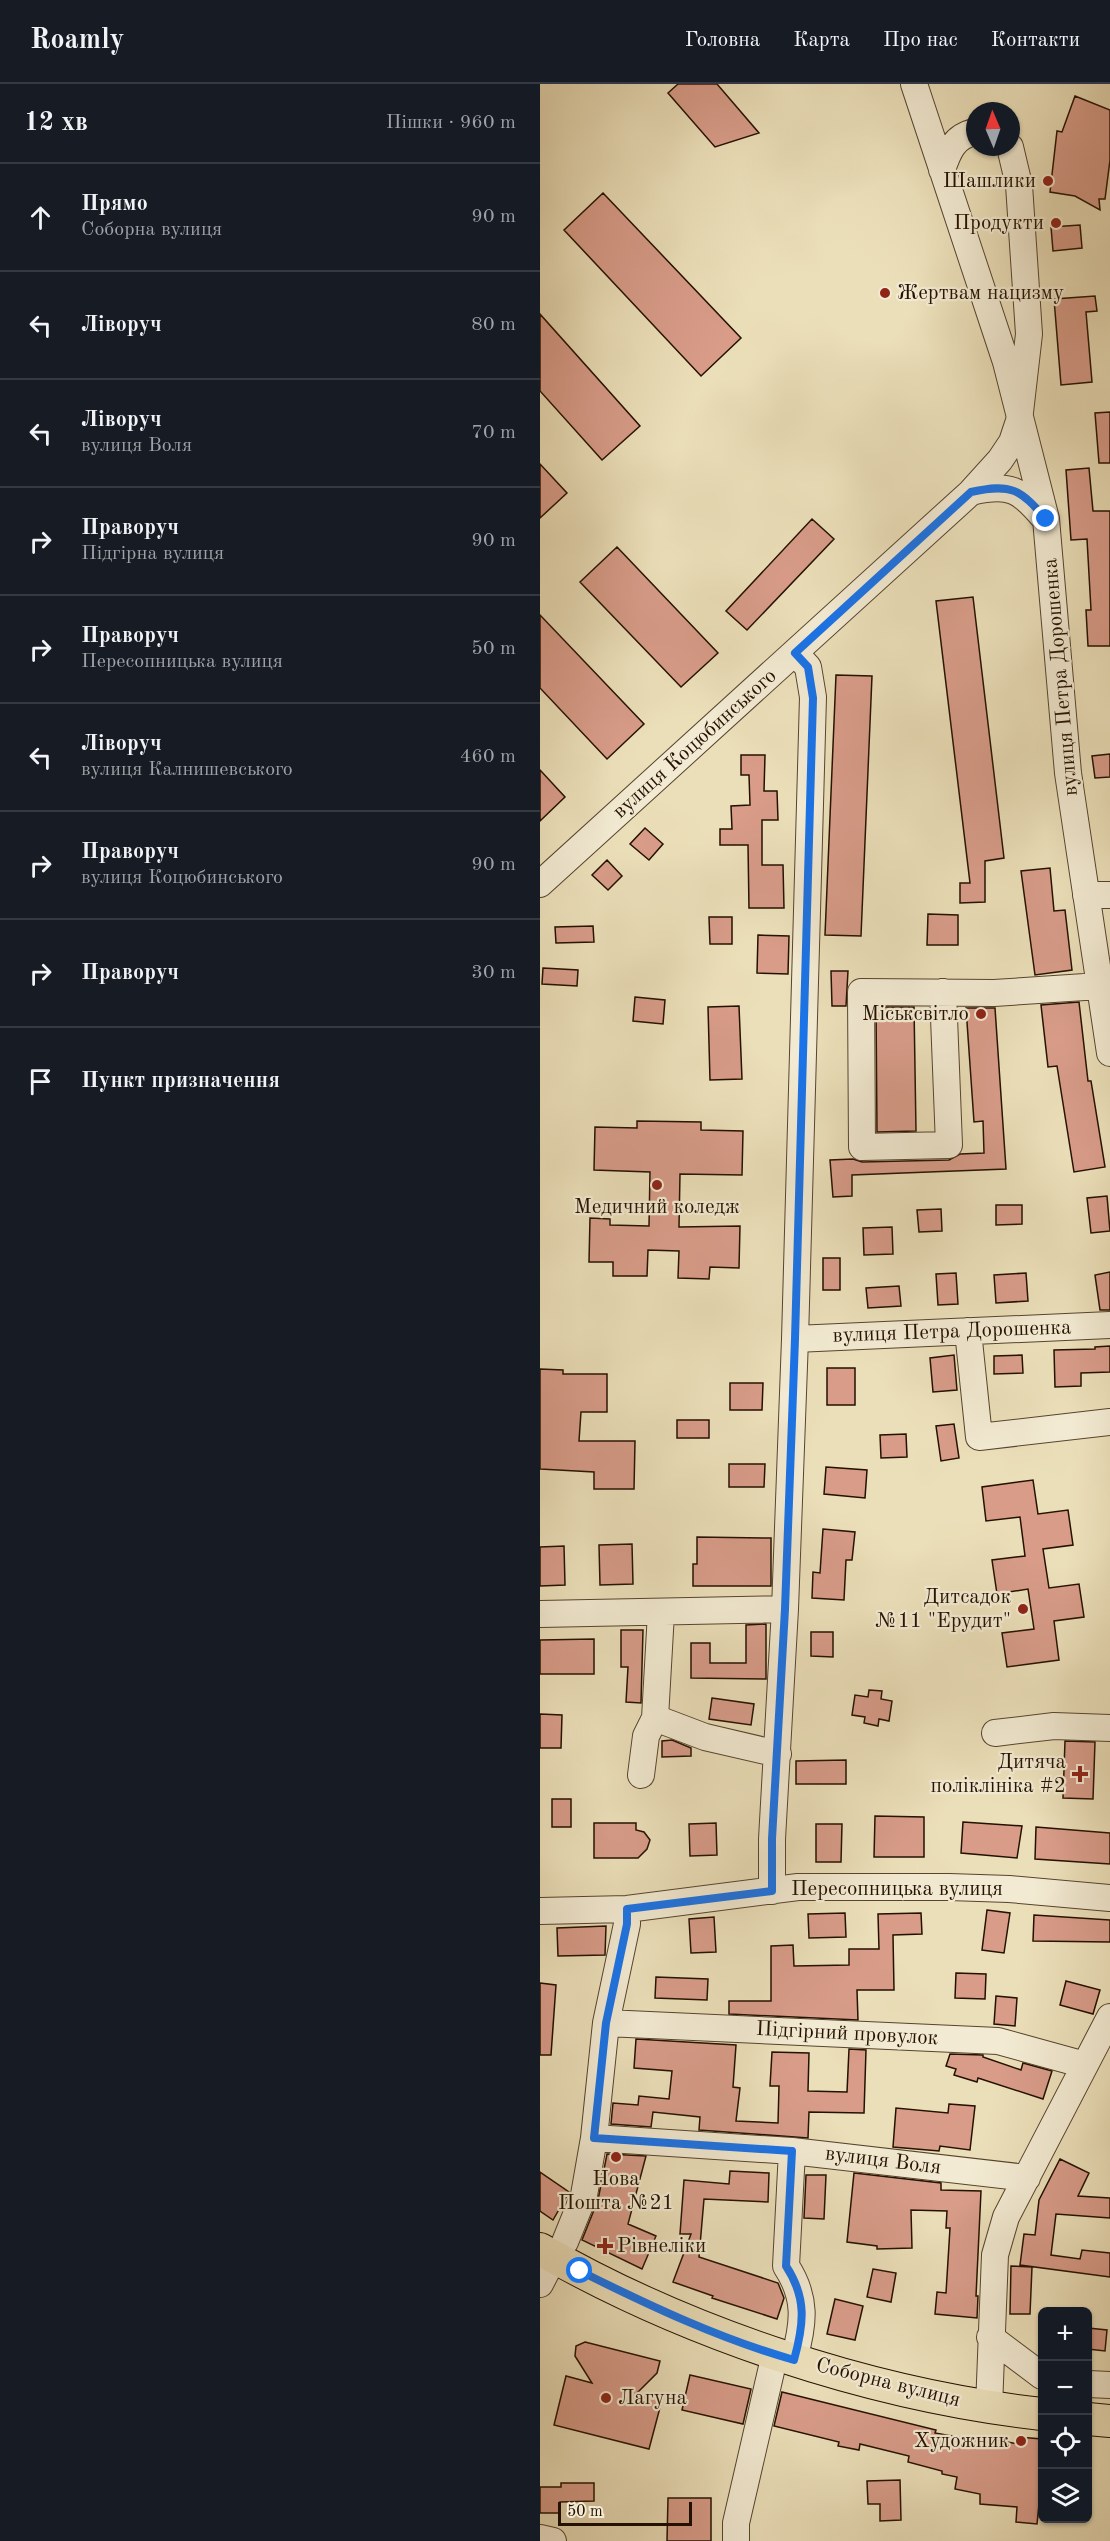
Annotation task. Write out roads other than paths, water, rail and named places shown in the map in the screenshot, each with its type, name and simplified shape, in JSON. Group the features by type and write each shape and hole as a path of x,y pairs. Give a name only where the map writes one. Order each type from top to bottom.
{"main road":[{"name":"Соборна вулиця","path":"550,2258 629,2295 785,2357 901,2389 989,2408 1038,2414"},
{"path":"1092,2419 1110,2421"}],"street":[{"name":"вулиця Петра Дорошенка","path":"914,84 1006,362 1019,421 1046,519 1068,772 1098,895 1100,986 1110,1053"},
{"path":"942,170 948,153 957,139 966,136"},
{"path":"1012,156 1019,185 1029,334 1019,421"},
{"name":"вулиця Коцюбинського","path":"540,884 971,492 1000,460 1012,442 1019,421"},
{"path":"971,492 995,486 1016,491 1030,501 1046,519"},
{"path":"772,1891 772,1839 785,1609 795,1339 813,698 808,667 795,653"},
{"path":"943,992 949,1145 862,1147 861,992 943,992 994,993 1100,986"},
{"name":"вулиця Петра Дорошенка","path":"795,1339 1110,1325"},
{"path":"968,1331 979,1437 1110,1422"},
{"path":"540,1614 785,1609"},
{"path":"641,1775 646,1736 655,1718 661,1612"},
{"path":"655,1718 705,1737 778,1754"},
{"path":"995,1733 1054,1726 1110,1728"},
{"name":"Пересопницька вулиця","path":"540,1911 627,1909 798,1887 1009,1889 1110,1898"},
{"path":"550,2258 585,2195 594,2138 606,2023 627,1924 627,1909"},
{"path":"989,2408 995,2255 1006,2217 1110,2017"},
{"name":"Підгірний провулок","path":"606,2023 998,2042 1085,2065"},
{"name":"вулиця Воля","path":"594,2138 792,2151 1027,2178"},
{"path":"736,2541 736,2523 785,2357 800,2339 803,2308 796,2281 786,2266 792,2151"},
{"path":"990,2337 1038,2373"},
{"path":"1092,2384 1110,2385"},
{"path":"540,2538 553,2541"}],"place":[{"name":"Шашлики","path":"1048,181"},
{"name":"Продукти","path":"1056,223"},
{"name":"Жертвам нацизму","path":"885,293"},
{"name":"Міськсвітло","path":"981,1014"},
{"name":"Медичний коледж","path":"657,1185"},
{"name":"Дитсадок №11 \"Ерудит\"","path":"1023,1609"},
{"name":"Дитяча поліклініка #2","path":"1080,1774"},
{"name":"Нова Пошта №21","path":"616,2157"},
{"name":"Рівнеліки","path":"605,2246"},
{"name":"Лагуна","path":"606,2398"},
{"name":"Художник","path":"1021,2441"}]}
